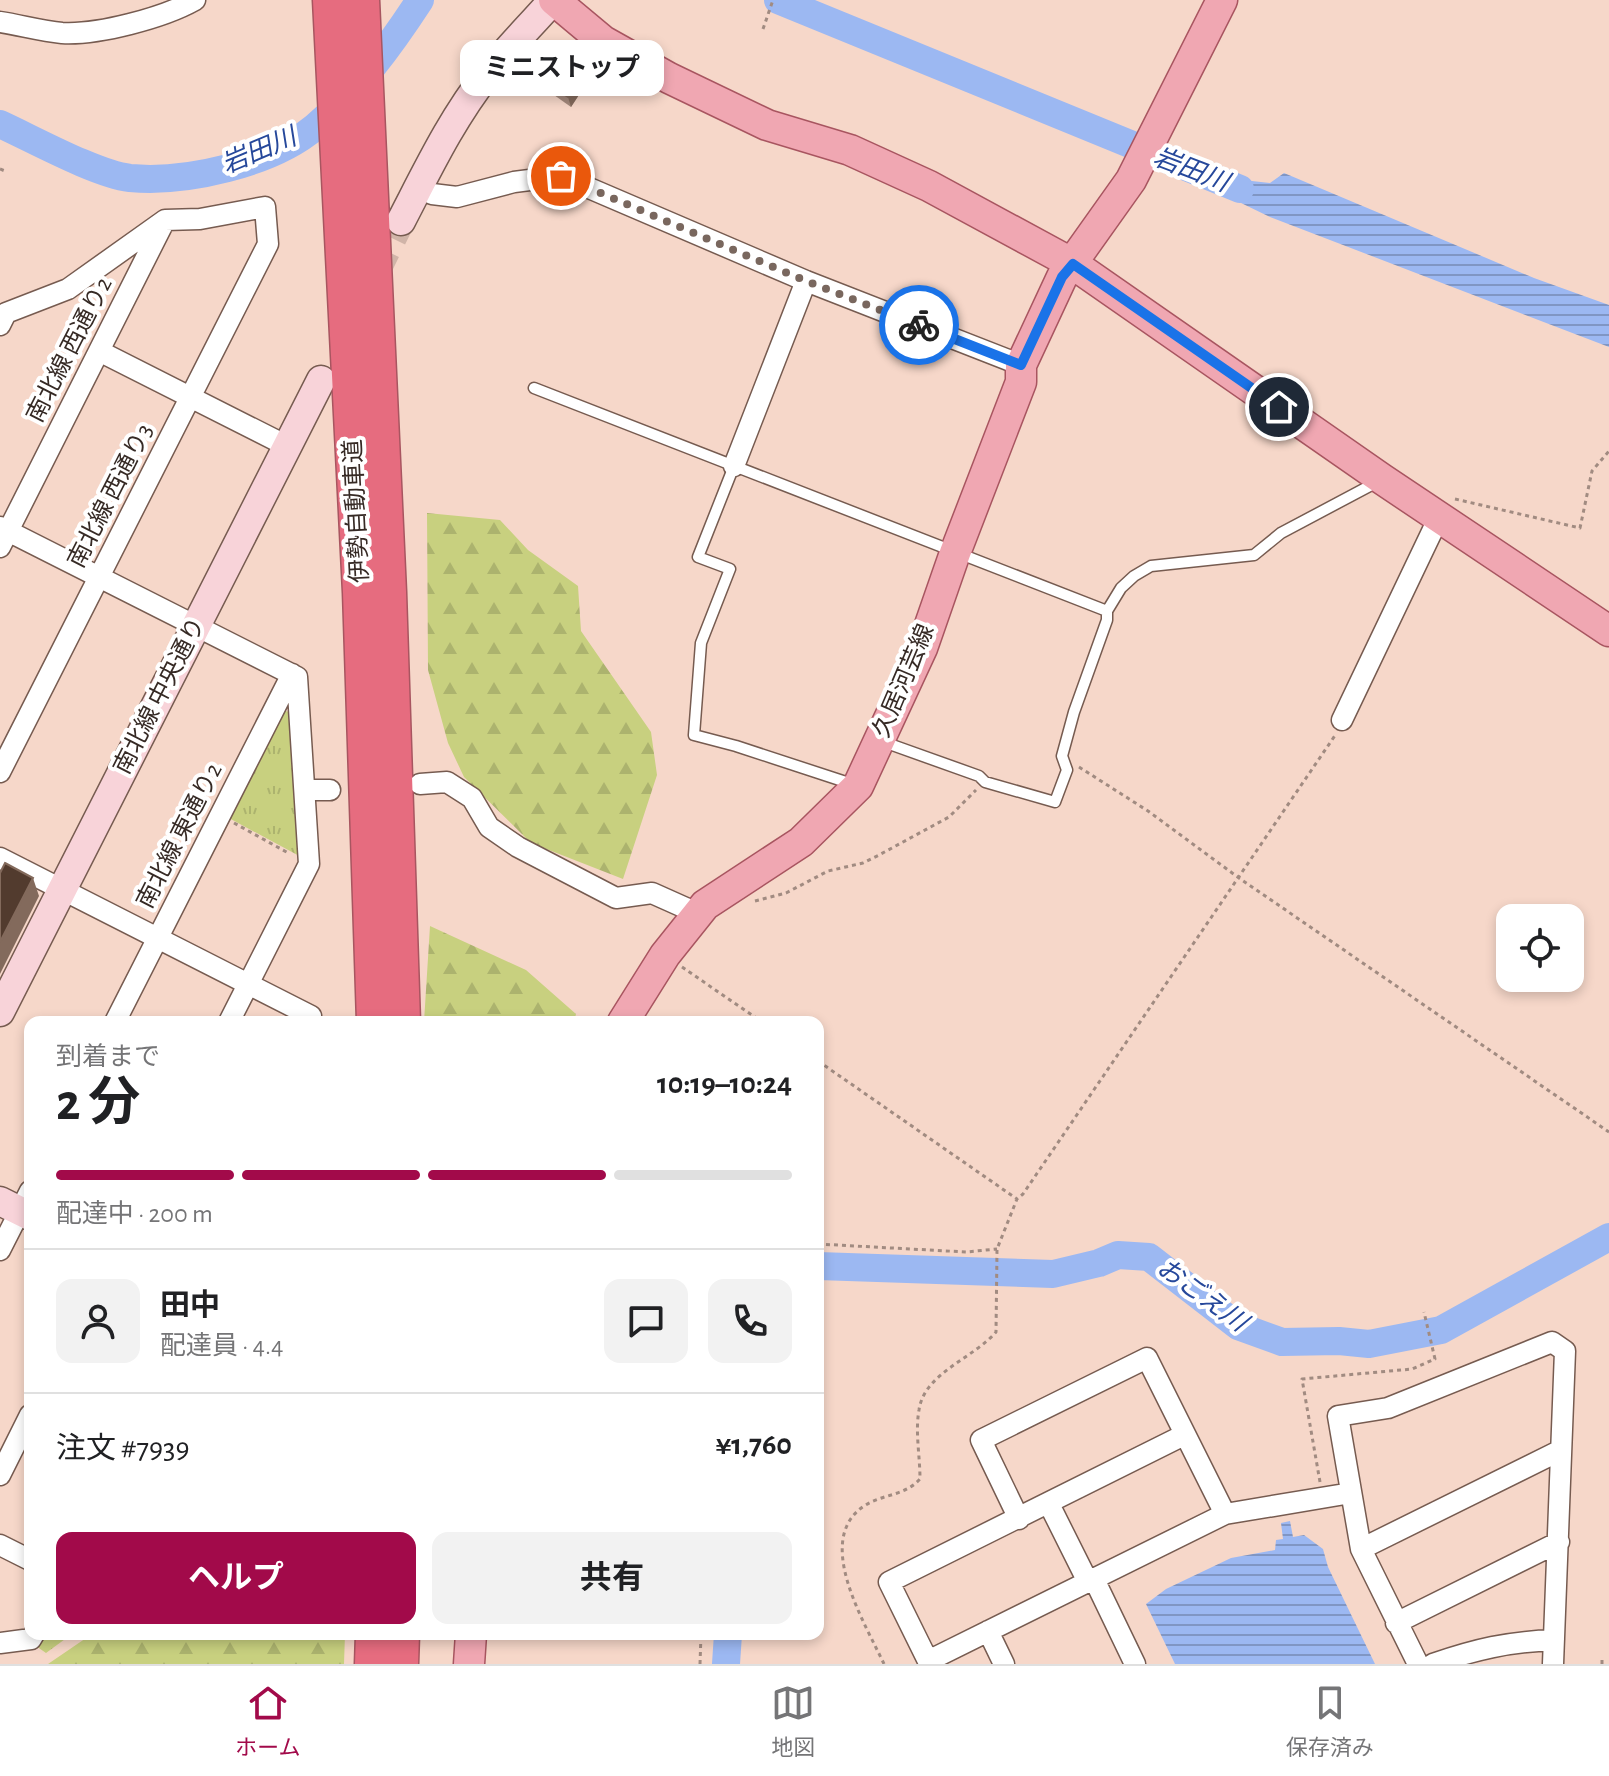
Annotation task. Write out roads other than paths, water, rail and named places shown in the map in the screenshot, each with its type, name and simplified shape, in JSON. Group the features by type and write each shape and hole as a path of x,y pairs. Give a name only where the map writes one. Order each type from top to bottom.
{"highway":[{"name":"伊勢自動車道","path":"331,0 354,181 388,592 402,1016"},
{"name":"伊勢自動車道","path":"361,0 354,181 361,592 375,1016"},
{"path":"373,1664 374,1640"},
{"path":"400,1664 401,1640"}],"main road":[{"path":"554,0 603,41 669,78 767,125 850,150 929,186 1073,264 1382,479 1609,631"},
{"name":"久居河芸線","path":"627,1016 665,955 705,905 801,842 858,786 922,648 1021,382 1021,365 1062,277 1131,180 1222,0"},
{"path":"469,1664 471,1640"}],"street":[{"path":"0,22 59,33 79,33 142,19 195,0"},
{"path":"401,221 441,144 473,93 488,72 554,0"},
{"path":"419,188 432,194 457,197 514,182 561,176 806,281 1021,365"},
{"name":"南北線 西通り3","path":"0,772 268,244 265,207 200,219 165,220"},
{"path":"2,318 68,289 165,220"},
{"name":"南北線 西通り2","path":"3,535 165,220"},
{"path":"734,466 806,281"},
{"path":"99,351 287,446"},
{"name":"南北線 中央通り","path":"0,1012 321,380"},
{"path":"1342,720 1428,510"},
{"path":"3,535 99,577 297,677 309,864 232,1016"},
{"name":"南北線 東通り2","path":"118,1016 292,674"},
{"path":"420,784 447,782 472,798 489,827 518,847 616,898 652,893 699,914"},
{"path":"305,790 330,790"},
{"path":"0,858 248,984 304,1016"},
{"path":"0,1250 20,1205"},
{"path":"1418,1664 1361,1549 1338,1416 1388,1408 1552,1342 1565,1351 1553,1664"},
{"path":"1019,1519 981,1440 1147,1358 1225,1514"},
{"path":"0,1475 24,1427"},
{"path":"1184,1435 889,1582 928,1661 1225,1514 1351,1493"},
{"path":"1361,1549 1561,1450"},
{"path":"1049,1504 1135,1664"},
{"path":"1396,1623 1559,1542"},
{"path":"0,1545 24,1557"},
{"path":"988,1631 1004,1664"},
{"path":"0,1643 24,1640"},
{"path":"1433,1664 1511,1641 1554,1640"}],"lane":[{"path":"534,388 1107,611"},
{"path":"734,466 698,557 730,569 701,643 694,735 858,786"},
{"path":"879,740 979,776 985,782 1055,802 1067,770 1062,756 1086,675 1107,620 1107,611 1121,588 1151,566 1254,555 1281,533 1382,479"}],"water":[{"path":"1179,173 1270,183 1284,173 1534,278 1609,305 1609,347 1270,217"},
{"path":"1290,1521 1293,1537 1304,1535 1323,1549 1328,1567 1375,1664 1175,1664 1146,1604 1166,1589 1231,1558 1275,1550 1276,1540 1283,1539 1281,1523"}],"waterway":[{"name":"岩田川","path":"0,124 83,163 130,178 202,174 252,161 297,140 315,127 372,67 420,0"},
{"name":"岩田川","path":"778,0 1240,189"},
{"name":"おごえ川","path":"824,1266 1053,1274 1118,1255 1149,1257 1238,1326 1282,1342 1369,1344 1441,1330 1609,1237"},
{"name":"おごえ川","path":"726,1664 728,1640"}],"tunnel":[{"path":"374,276 401,221"}],"place":[{"name":"ミニストップ","path":"561,176"}]}
